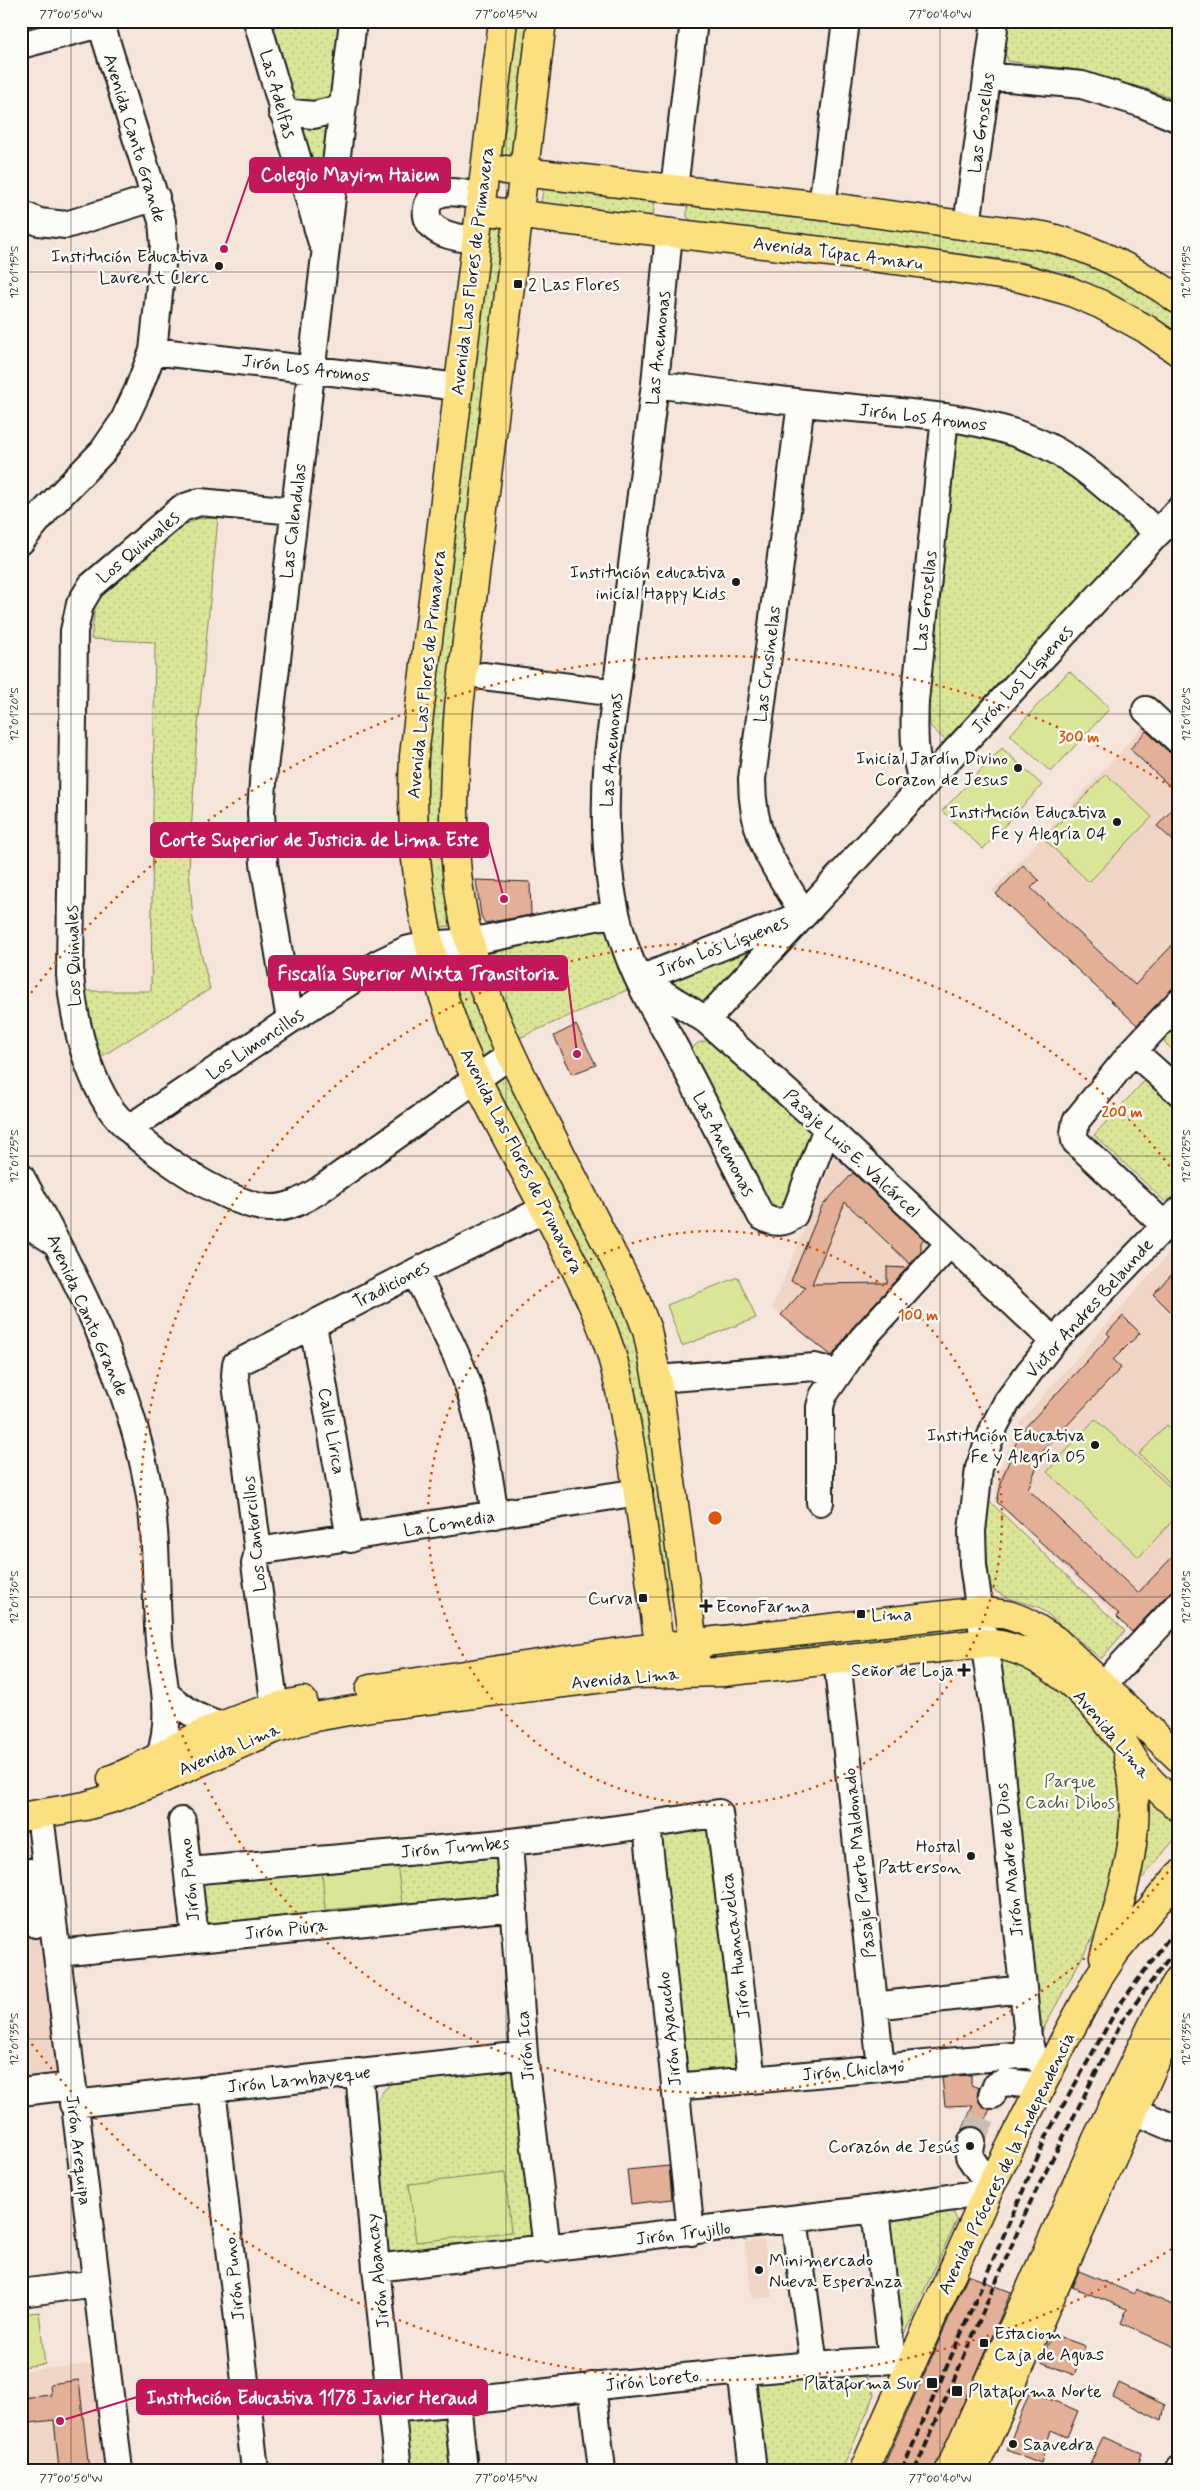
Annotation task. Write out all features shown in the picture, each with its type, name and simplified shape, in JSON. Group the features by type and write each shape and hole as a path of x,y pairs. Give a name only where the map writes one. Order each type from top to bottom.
{"main road":[{"name":"Avenida Las Flores de Primavera","path":"503,21 414,756 412,787 414,855 428,945 440,984 476,1078 591,1298 609,1347 620,1392 639,1492 663,1674"},
{"name":"Avenida Las Flores de Primavera","path":"542,21 455,760 454,823 458,872 469,942 483,989 510,1055 635,1299 646,1330 657,1379 697,1673"},
{"path":"485,167 822,206 967,225 1067,242 1114,261 1179,300"},
{"name":"Avenida Túpac Amaru","path":"481,204 519,214 896,260 992,273 1039,282 1100,304 1146,329 1179,352"},
{"name":"Avenida Lima","path":"27,1816 85,1806 150,1784 275,1708 298,1702 420,1680 659,1648 980,1611 1008,1615 1035,1625 1055,1640 1104,1684 1179,1758"},
{"name":"Avenida Lima","path":"27,1816 135,1770 160,1757 228,1735 370,1707 636,1674 723,1672 984,1643 1008,1645 1045,1663 1096,1709 1141,1771 1179,1808"},
{"path":"1097,1980 1130,1864 1135,1826 1135,1788 1126,1748"},
{"name":"Avenida Próceres de la Independencia","path":"864,2470 902,2359 989,2190 1041,2070 1097,1980 1128,1935 1179,1875"},
{"path":"962,2468 1097,2139 1159,2012 1179,1979"},
{"path":"962,2468 1155,2062 1179,2018"}],"street":[{"name":"Las Adelfas","path":"257,21 325,254"},
{"name":"Las Calendulas","path":"290,1020 266,878 261,813 264,768 353,21"},
{"path":"674,189 694,21"},
{"path":"822,206 846,21"},
{"name":"Las Grosellas","path":"967,225 995,21"},
{"path":"21,45 100,22"},
{"name":"Avenida Canto Grande","path":"21,541 47,509 108,444 124,422 153,351 164,245 162,221 100,22"},
{"path":"987,76 1082,85 1140,103 1179,119"},
{"path":"282,112 314,115 342,108"},
{"path":"476,240 436,230 429,224 426,216 427,204 435,196 444,193 481,204"},
{"path":"21,214 39,222 66,225 156,197"},
{"name":"Las Anemonas","path":"669,233 655,384 608,755 605,804 610,879 616,913 625,946 761,1216 769,1221 780,1222 789,1220 794,1215 826,1128"},
{"name":"Jirón Los Aromos","path":"153,351 312,368 459,387"},
{"name":"Jirón Los Aromos","path":"655,384 801,403 944,417 1004,428 1049,447 1084,470 1158,532"},
{"name":"Las Crusinelas","path":"801,403 752,779 752,807 757,828 768,855 804,914"},
{"name":"Las Grosellas","path":"924,785 920,775 915,746 915,701 944,417"},
{"name":"Los Quinuales","path":"294,511 200,502 182,508 91,586 80,604 74,639 71,990 75,1021 90,1067 109,1106 128,1129 192,1177 242,1200 269,1208 292,1206 318,1191 510,1055"},
{"name":"Jirón Los Líquenes","path":"706,1020 1179,510"},
{"path":"482,676 600,691"},
{"path":"1146,710 1179,741"},
{"name":"Los Limoncillos","path":"128,1129 290,1020 379,964 406,950 428,945 469,942 616,913"},
{"name":"Jirón Los Líquenes","path":"640,979 804,914"},
{"name":"Pasaje Luis E. Valcárcel","path":"640,979 706,1020 826,1128 1054,1341"},
{"path":"1171,1218 1075,1141 1074,1133 1076,1121 1133,1051 1179,1002"},
{"path":"1133,1051 1179,1092"},
{"name":"Avenida Canto Grande","path":"21,1178 57,1243 109,1355 126,1400 139,1447 149,1490 154,1529 159,1641 167,1695 168,1717 160,1757"},
{"name":"Tradiciones","path":"239,1361 544,1209"},
{"name":"Victor Andres Belaunde","path":"984,1643 973,1565 972,1531 979,1468 990,1435 1008,1402 1054,1341 1171,1218"},
{"path":"21,1220 57,1243"},
{"path":"820,1502 820,1407 836,1376 862,1338 949,1244"},
{"path":"415,1272 462,1369 474,1406 487,1463 495,1515"},
{"name":"Calle Lírica","path":"313,1324 350,1539"},
{"name":"Los Cantorcillos","path":"239,1361 234,1369 258,1552 255,1564 275,1708"},
{"path":"657,1379 815,1367 826,1370 836,1376"},
{"name":"La Comedia","path":"258,1552 495,1515 544,1517 639,1492"},
{"path":"1104,1684 1179,1604"},
{"name":"Jirón Madre de Dios","path":"984,1643 996,1722 1022,1989 1041,2070"},
{"name":"Pasaje Puerto Maldonado","path":"837,1659 881,2068"},
{"path":"167,1695 184,1710 228,1735"},
{"name":"Jirón Tumbes","path":"189,1871 508,1843 648,1826 719,1813"},
{"name":"Jirón Huancavelica","path":"719,1813 752,2080"},
{"path":"27,1816 35,1924"},
{"name":"Jirón Arequipa","path":"27,1816 58,1953 72,2095 119,2470"},
{"name":"Jirón Puno","path":"182,1821 196,1938"},
{"name":"Jirón Ayacucho","path":"648,1826 691,2232"},
{"name":"Jirón Ica","path":"508,1843 524,2054 547,2250"},
{"name":"Jirón Piura","path":"58,1953 514,1907"},
{"path":"874,2006 1022,1989"},
{"name":"Jirón Lambayeque","path":"21,2092 72,2095 212,2088 524,2054"},
{"name":"Jirón Chiclayo","path":"675,2087 881,2068 1041,2070"},
{"path":"992,2095 996,2086 1041,2070"},
{"name":"Jirón Abancay","path":"360,2072 376,2268 398,2470"},
{"name":"Jirón Puno","path":"212,2088 256,2470"},
{"path":"1146,2116 1179,2130"},
{"path":"972,2141 969,2156 989,2190"},
{"name":"Jirón Trujillo","path":"376,2268 547,2250 875,2209 989,2190"},
{"path":"875,2209 902,2359"},
{"path":"794,2219 814,2364"},
{"path":"21,2293 96,2282"},
{"name":"Jirón Loreto","path":"392,2409 741,2371 814,2364 902,2359"},
{"path":"741,2371 753,2470"},
{"path":"592,2386 602,2470"},
{"path":"458,2402 464,2470"}],"shaded area":[{"name":"Institución Educativa Fe y Alegría 04","path":"1147,723 1179,752 1179,984 1138,1026 992,891"},
{"path":"836,1153 939,1250 836,1361 772,1308"},
{"name":"Institución Educativa Fe y Alegría 05","path":"1179,1242 1179,1591 1136,1635 995,1501 1000,1468 1021,1421"},
{"path":"36,1838 61,2078 21,2082 21,1839"},
{"name":"Minimercado Nueva Esperanza","path":"764,2240 773,2297 752,2299 745,2242"},
{"path":"91,2364 105,2470 21,2470 21,2371"}],"green space":[{"path":"268,21 343,21 336,88 327,104 290,102"},
{"path":"511,21 535,21 515,160 499,159"},
{"path":"1009,21 1179,21 1179,101 1150,90 1078,70 1008,61 1005,53"},
{"path":"329,120 324,176 319,181 311,178 294,122"},
{"path":"544,186 655,197 653,219 545,205 541,201"},
{"path":"694,200 1062,248 1179,311 1179,336 1102,291 1041,267 1018,261 695,223 687,217 687,204"},
{"path":"506,221 454,670 456,925 435,928 432,921 424,762 489,226"},
{"path":"955,431 1022,445 1067,470 1139,533 945,740 930,726 927,701"},
{"path":"218,518 196,747 189,870 193,920 210,989 99,1058 89,1026 84,991 151,991 155,642 91,639 95,607 100,595 185,525 197,519"},
{"path":"1069,671 1110,708 1051,772 1010,735"},
{"path":"1002,748 1042,785 983,849 942,811"},
{"path":"1106,774 1152,817 1089,882 1044,839"},
{"path":"606,929 629,989 517,1039 486,954"},
{"path":"782,929 703,1005 663,981"},
{"path":"460,950 495,1052 480,1060 441,956"},
{"path":"1179,1014 1179,1055 1165,1043 1163,1031"},
{"path":"713,1039 815,1132 785,1211 766,1206 692,1057 692,1048 698,1043"},
{"path":"504,1076 512,1080 601,1254 640,1349 668,1545 673,1601 665,1604 640,1424 494,1085 497,1079"},
{"path":"1147,1078 1179,1108 1179,1201 1172,1208 1094,1135"},
{"path":"738,1277 756,1318 682,1346 667,1305"},
{"path":"1095,1419 1179,1495 1179,1514 1139,1557 1047,1472"},
{"path":"1167,1425 1179,1436 1179,1491 1139,1454"},
{"path":"986,1498 1125,1631 1101,1659 1039,1607 1010,1599 993,1590 986,1577 980,1551"},
{"path":"966,1623 969,1630 967,1636 721,1659 721,1654"},
{"name":"Parque Cachi Dibos","path":"1000,1656 1019,1663 1059,1688 1114,1747 1127,1801 1113,1875 1094,1935 1041,2033 1037,2023"},
{"path":"1146,1795 1179,1828 1179,1834 1129,1894"},
{"path":"716,1826 744,2068 685,2076 656,1834"},
{"path":"499,1843 506,1903 199,1934 192,1874"},
{"path":"397,1863 402,1903 325,1910 322,1870"},
{"path":"513,2063 534,2239 393,2257 389,2251 375,2107 381,2094 390,2084 398,2079"},
{"path":"505,2173 511,2232 416,2242 409,2184"},
{"path":"948,2207 953,2211 957,2220 898,2347 881,2215"},
{"path":"39,2312 45,2364 21,2367 21,2314"},
{"path":"860,2374 870,2380 875,2394 842,2470 761,2470 753,2383"},
{"path":"456,2404 462,2470 400,2470 393,2410"}],"building":[{"path":"1146,731 1169,752 1179,756 1179,795 1130,749"},
{"path":"1179,802 1179,846 1157,826"},
{"path":"1023,865 1039,880 1031,888 1135,985 1179,938 1179,982 1137,1025 996,894"},
{"path":"476,880 530,882 531,915 485,923 481,916"},
{"path":"576,1025 596,1065 572,1074 554,1036"},
{"path":"853,1173 924,1239 921,1242 921,1252 910,1264 845,1202 812,1284 887,1283 887,1267 907,1268 852,1328 832,1356 781,1315 806,1287 791,1281 822,1206"},
{"path":"1179,1267 1179,1304 1171,1312 1153,1294"},
{"path":"1123,1316 1140,1333 1113,1360 1121,1368 1043,1451 1028,1489 1138,1593 1179,1550 1179,1589 1168,1594 1132,1632 1117,1617 1119,1614 997,1502 1002,1479 1020,1433 1110,1336 1107,1333"},
{"path":"971,2075 971,2085 979,2088 977,2096 980,2103 990,2109 981,2129 974,2126 962,2131 973,2105 945,2106 942,2077"},
{"path":"669,2166 672,2199 631,2204 627,2170"},
{"path":"1079,2271 1134,2294 1136,2289 1179,2308 1179,2349 1121,2323 1127,2309 1072,2287"},
{"path":"968,2275 1011,2292 935,2470 882,2470"},
{"path":"1052,2334 1085,2346 1074,2375 1041,2362"},
{"path":"79,2380 89,2470 59,2470 54,2420 21,2424 21,2398 51,2395 50,2384"},
{"path":"1119,2383 1165,2405 1162,2421 1113,2397"},
{"path":"1030,2391 1078,2411 1067,2437 1051,2430 1041,2463 1007,2450"},
{"path":"1103,2437 1142,2453 1136,2470 1087,2470"}],"tunnel":[{"path":"972,2141 992,2095"}],"railway":[{"path":"902,2470 1048,2133 1118,2007 1179,1924"},
{"path":"915,2470 1030,2203 1121,2023 1179,1944"}],"place":[{"name":"Colegio Mayim Haiem","path":"224,249"},
{"name":"Institución Educativa Laurent Clerc","path":"219,266"},
{"name":"2 Las Flores","path":"518,284"},
{"name":"Institución educativa inicial Happy Kids","path":"736,582"},
{"name":"Inicial Jardín Divino Corazon de Jesus","path":"1018,768"},
{"name":"Institución Educativa Fe y Alegría 04","path":"1117,822"},
{"name":"Corte Superior de Justicia de Lima Este","path":"504,899"},
{"name":"Fiscalía Superior Mixta Transitoria","path":"577,1054"},
{"name":"Institución Educativa Fe y Alegría 05","path":"1095,1445"},
{"name":"Curva","path":"643,1598"},
{"name":"EconoFarma","path":"706,1606"},
{"name":"Lima","path":"861,1614"},
{"name":"Señor de Loja","path":"964,1670"},
{"name":"Hostal Patterson","path":"971,1856"},
{"name":"Corazón de Jesús","path":"970,2146"},
{"name":"Minimercado Nueva Esperanza","path":"759,2270"},
{"name":"Estaciom Caja de Aguas","path":"984,2343"},
{"name":"Plataforma Sur","path":"932,2383"},
{"name":"Plataforma Norte","path":"957,2391"},
{"name":"Institución Educativa 1178 Javier Heraud","path":"60,2421"},
{"name":"Saavedra","path":"1013,2444"}]}
